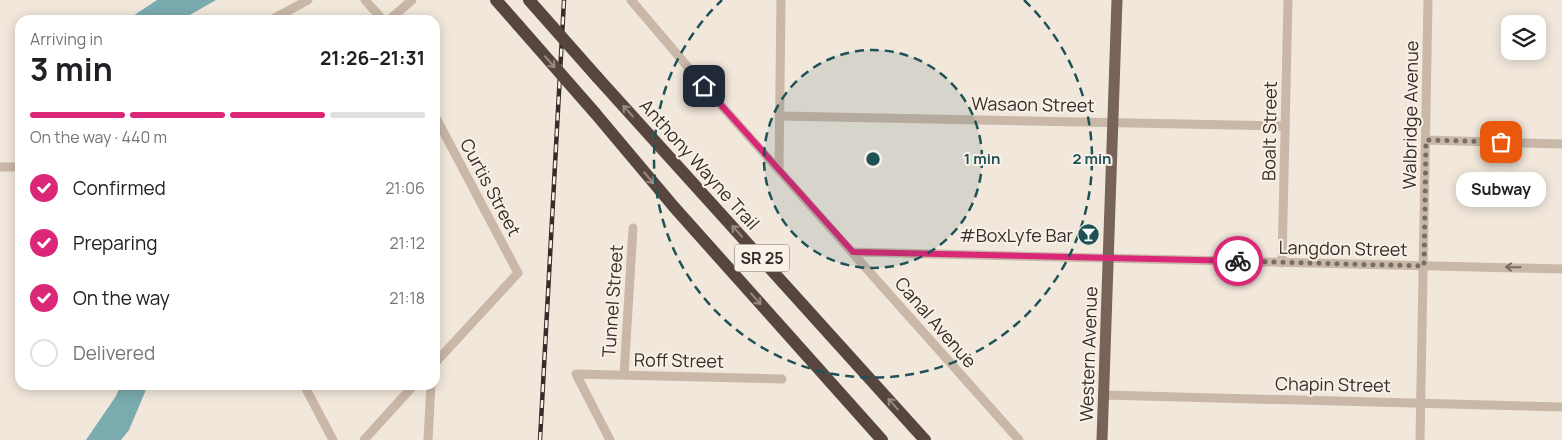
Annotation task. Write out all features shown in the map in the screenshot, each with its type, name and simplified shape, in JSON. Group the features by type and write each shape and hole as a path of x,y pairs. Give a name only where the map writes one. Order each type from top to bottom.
{"highway":[{"name":"SR 25","path":"496,0 595,113 674,208 882,440"},
{"name":"Anthony Wayne Trail","path":"530,0 597,77 925,440"}],"main road":[{"name":"Western Avenue","path":"1102,440 1110,258 1117,0"}],"street":[{"path":"280,15 308,0"},
{"path":"365,0 378,15"},
{"path":"395,15 412,0"},
{"name":"Canal Avenue","path":"631,0 646,20 1019,440"},
{"path":"779,170 781,0"},
{"name":"Boalt Street","path":"1282,262 1288,0"},
{"name":"Walbridge Avenue","path":"1420,440 1428,0"},
{"name":"Wasaon Street","path":"780,116 1285,126"},
{"name":"Curtis Street","path":"440,125 518,273 440,358"},
{"path":"1426,140 1560,144"},
{"path":"0,167 15,167"},
{"name":"Tunnel Street","path":"624,375 633,228"},
{"name":"Langdon Street","path":"853,252 1562,268"},
{"name":"Roff Street","path":"610,440 576,374 782,379"},
{"path":"307,390 333,440"},
{"path":"364,440 409,390"},
{"path":"428,440 430,390"},
{"name":"Chapin Street","path":"1104,395 1562,407"}],"water":[{"path":"157,0 216,0 190,15 134,15"},
{"path":"119,390 146,390 129,430 121,440 86,440"}],"railway":[{"path":"540,440 564,0"}],"way so far":[{"path":"1238,261 1424,266 1426,140 1501,142"}],"place":[{"name":"Subway","path":"1501,142"},
{"name":"#BoxLyfe Bar","path":"1089,235"}],"route":[{"path":"704,86 853,252 1238,261"}]}
